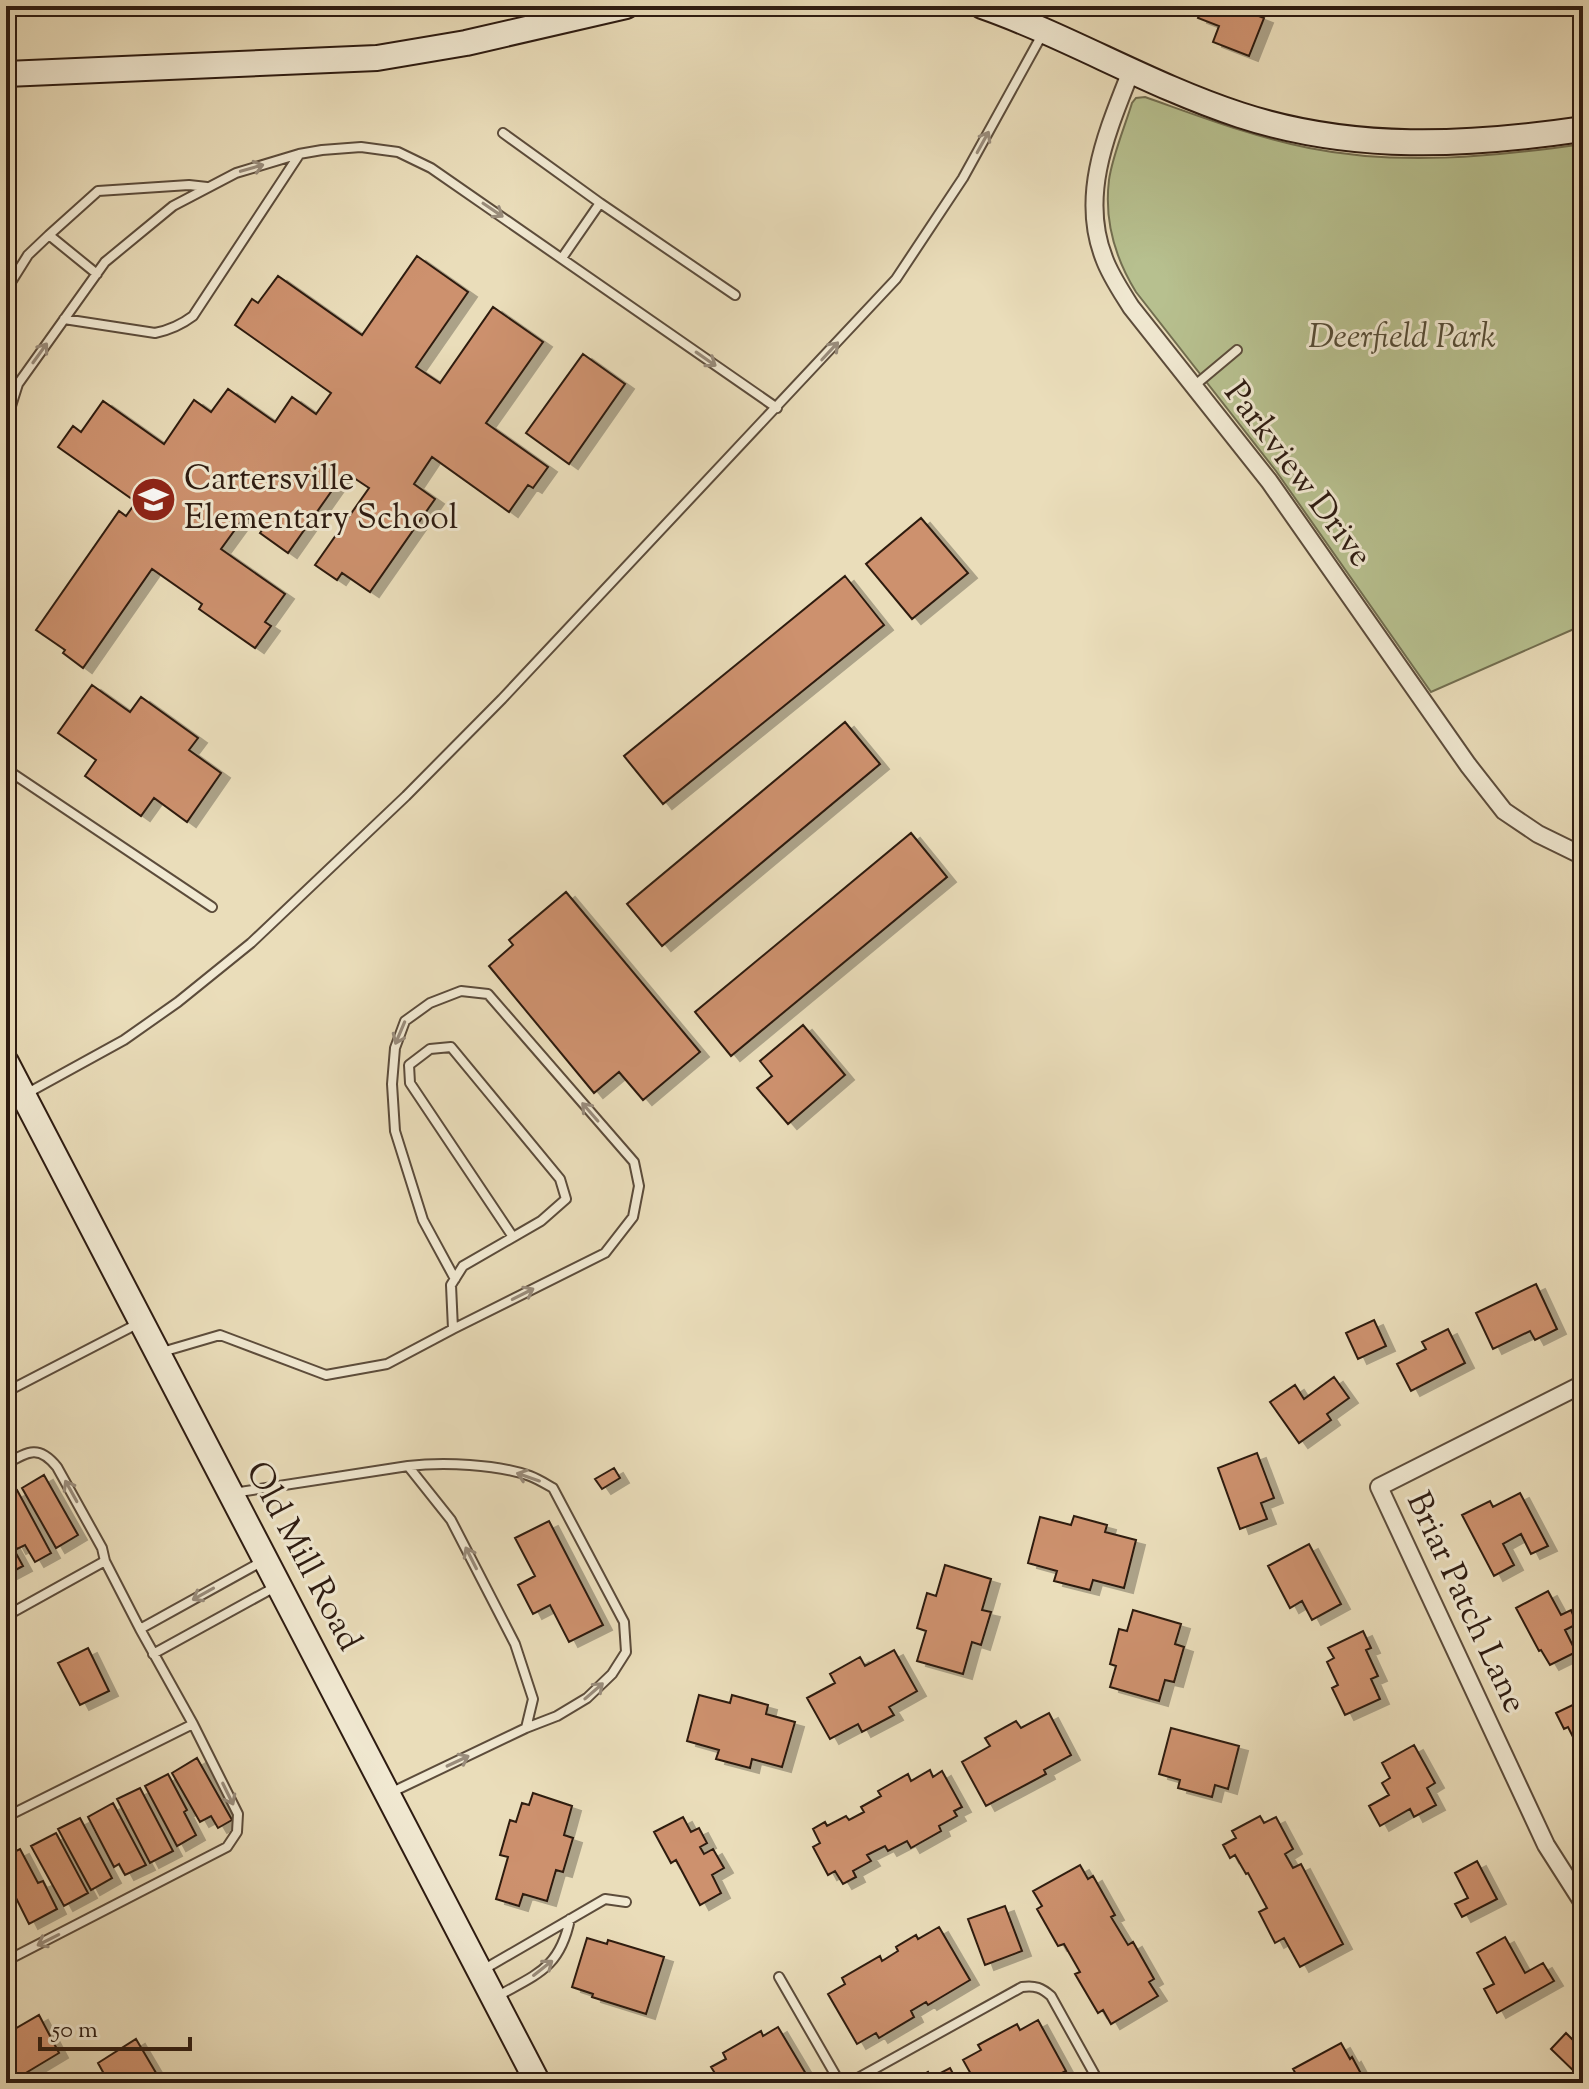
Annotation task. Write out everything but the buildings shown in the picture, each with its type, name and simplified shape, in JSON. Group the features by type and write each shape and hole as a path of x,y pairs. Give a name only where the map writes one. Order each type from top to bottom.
{"street":[{"path":"6,74 377,58 466,43 626,6"},
{"path":"982,6 1009,12 1131,71 1239,114 1296,129 1352,140 1419,144 1533,136 1583,129"},
{"name":"Parkview Drive","path":"1131,71 1099,159 1094,193 1093,214 1097,235 1103,257 1119,288 1269,481 1468,765 1504,811 1538,834 1583,856"},
{"name":"Old Mill Road","path":"6,1062 538,2083"},
{"name":"Briar Patch Lane","path":"1583,1384 1379,1487 1540,1833 1583,1903"}],"lane":[{"path":"23,1095 124,1040 178,1002 251,943 406,796 480,720 896,279 963,178 1045,30"},
{"path":"503,133 735,295"},
{"path":"6,422 18,384 105,262 173,206 236,173 299,154 342,147 398,152 431,168 777,408"},
{"path":"64,319 155,333 183,324 193,316 299,154"},
{"path":"6,290 28,255 98,191 189,185 209,187"},
{"path":"562,258 600,203"},
{"path":"49,235 97,274"},
{"path":"1194,386 1237,350"},
{"path":"6,769 212,907"},
{"path":"158,1353 220,1335 326,1375 387,1364 605,1253 633,1217 639,1186 634,1162 488,994 461,991 430,1003 405,1021 395,1048 392,1084 395,1131 423,1220 455,1279"},
{"path":"453,1329 451,1285 463,1266 541,1221 566,1199 560,1179 451,1047 430,1049 409,1065 410,1083 513,1237"},
{"path":"6,1392 141,1322"},
{"path":"6,1464 24,1454 39,1451 48,1455 57,1467 102,1548 105,1561 238,1814 237,1832 227,1847 6,1961"},
{"path":"231,1494 430,1463 497,1468 531,1476 553,1488 624,1622 626,1652 612,1674 587,1698 557,1716 387,1794"},
{"path":"408,1466 451,1520 515,1644 533,1699 526,1728"},
{"path":"140,1629 265,1559"},
{"path":"6,1616 105,1561"},
{"path":"153,1654 278,1585"},
{"path":"6,1817 193,1724"},
{"path":"480,1971 605,1899 626,1902"},
{"path":"494,1998 552,1962 565,1940 570,1919"},
{"path":"779,1977 840,2083"},
{"path":"849,2083 1029,1986 1044,1990 1051,1996 1101,2083"}],"green space":[{"name":"Deerfield Park","path":"1145,97 1267,138 1343,154 1446,158 1583,144 1583,625 1431,692 1276,471 1136,292 1122,266 1110,224 1109,180 1132,103 1136,98"}],"place":[{"name":"Cartersville Elementary School","path":"153,500"}]}
